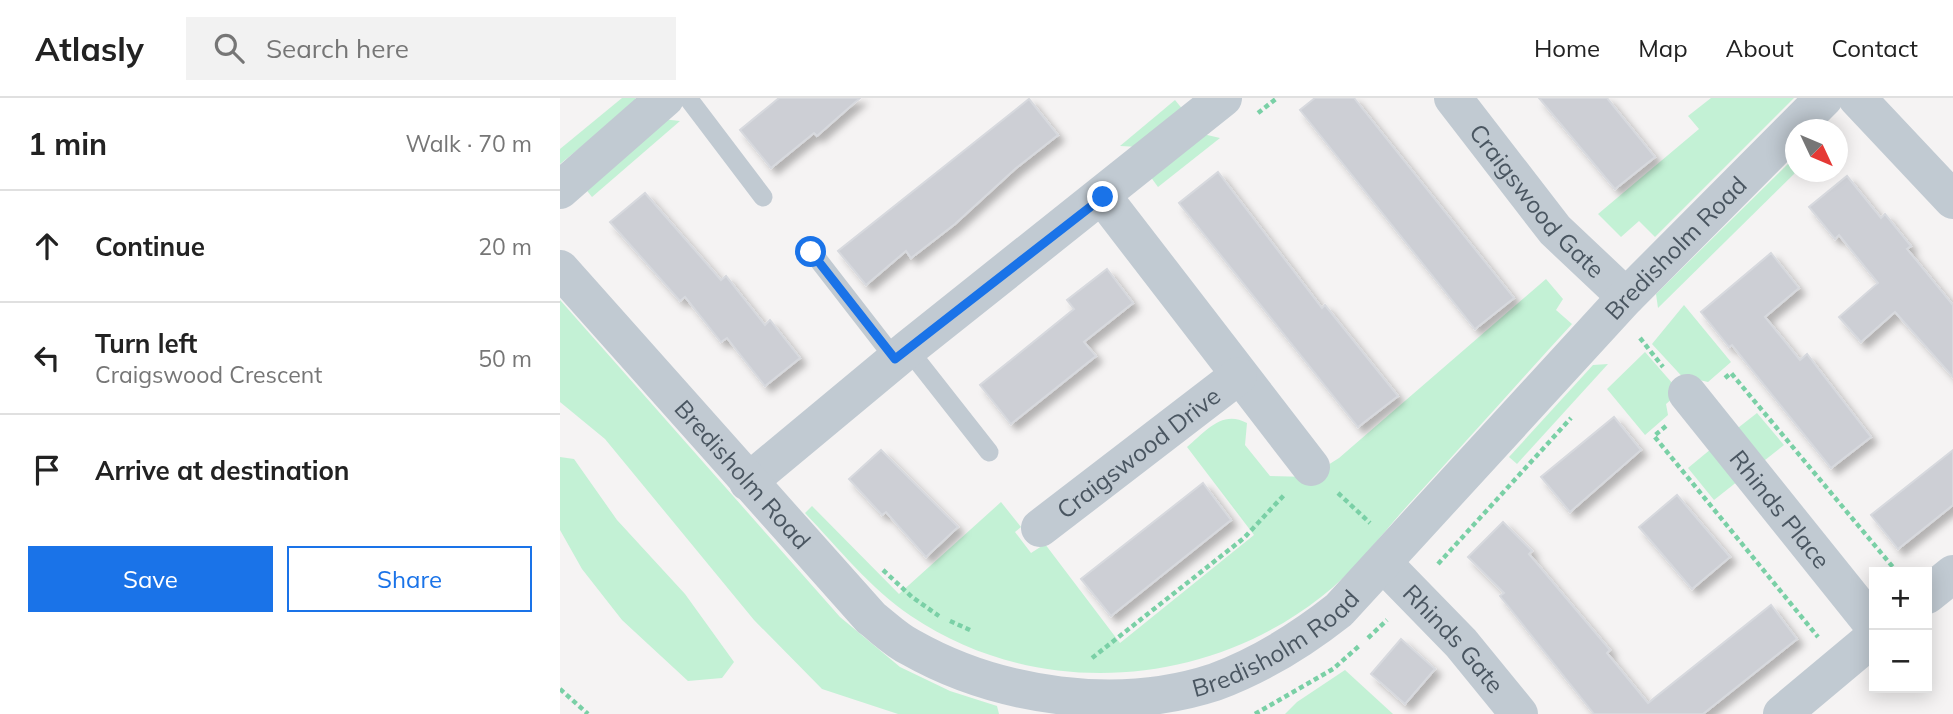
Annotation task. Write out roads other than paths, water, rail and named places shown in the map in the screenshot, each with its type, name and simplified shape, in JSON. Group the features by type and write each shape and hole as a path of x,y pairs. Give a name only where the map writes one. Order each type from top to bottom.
{"street":[{"path":"560,190 665,98"},
{"path":"748,482 901,354 1103,197 1223,98"},
{"name":"Craigswood Gate","path":"1453,98 1555,230 1626,297"},
{"name":"Bredisholm Road","path":"560,269 872,618 908,646 963,673 1023,690 1091,700 1153,698 1213,683 1253,666 1298,642 1339,610 1626,297 1824,98"},
{"path":"1857,98 1953,200"},
{"name":"Craigswood Drive","path":"1103,197 1238,376 1311,467"},
{"name":"Craigswood Drive","path":"1040,528 1238,376"},
{"name":"Rhinds Place","path":"1687,393 1869,620"},
{"name":"Rhinds Gate","path":"1384,564 1461,643 1519,714"},
{"path":"1932,591 1953,574"},
{"path":"1782,714 1869,642"}],"lane":[{"path":"688,98 763,197"},
{"path":"811,252 989,452"}]}
